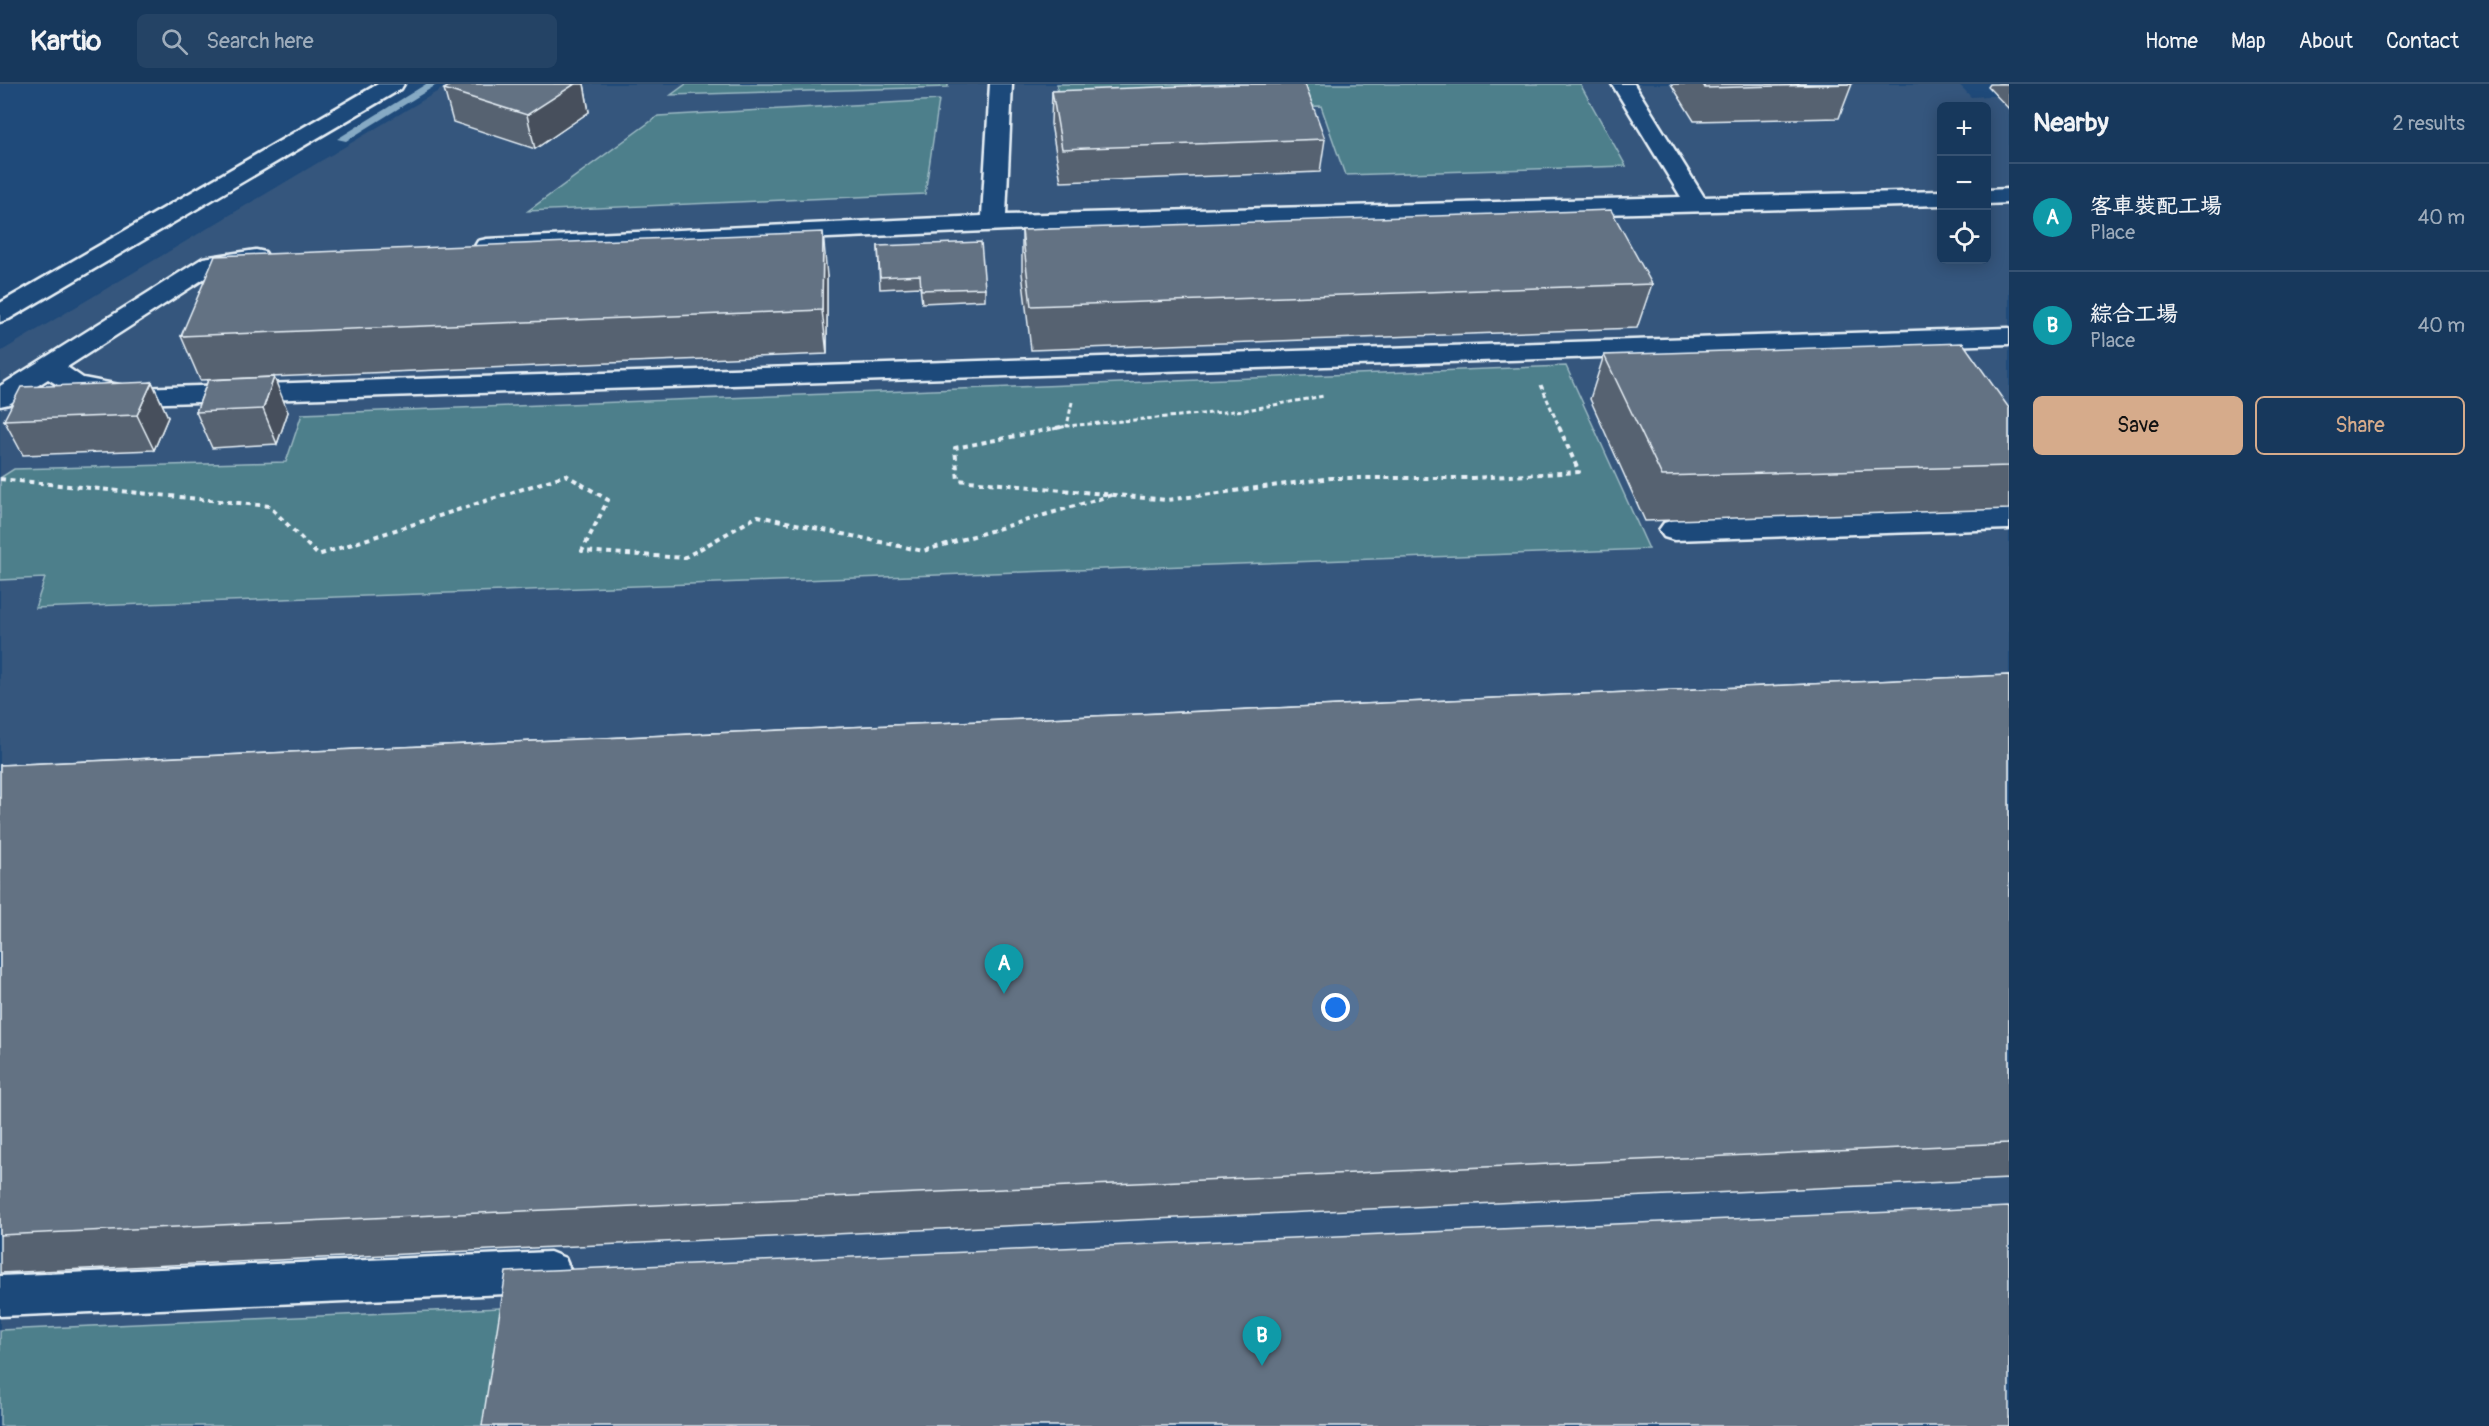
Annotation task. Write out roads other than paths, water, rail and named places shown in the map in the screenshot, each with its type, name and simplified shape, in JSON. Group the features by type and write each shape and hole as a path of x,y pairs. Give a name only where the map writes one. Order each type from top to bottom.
{"street":[{"path":"0,314 393,84"},
{"path":"994,223 1000,84"},
{"path":"1623,84 1697,204"},
{"path":"1991,197 2009,196"},
{"path":"461,248 712,233 994,223 1937,198"},
{"path":"0,398 212,263 282,256"},
{"path":"48,367 75,384 135,396 2009,336"},
{"path":"1674,530 2009,519"},
{"path":"0,1296 586,1271"}],"waterway":[{"path":"342,139 433,84"}],"place":[{"name":"客車裝配工場","path":"1004,994"},
{"name":"綜合工場","path":"1262,1366"}]}
